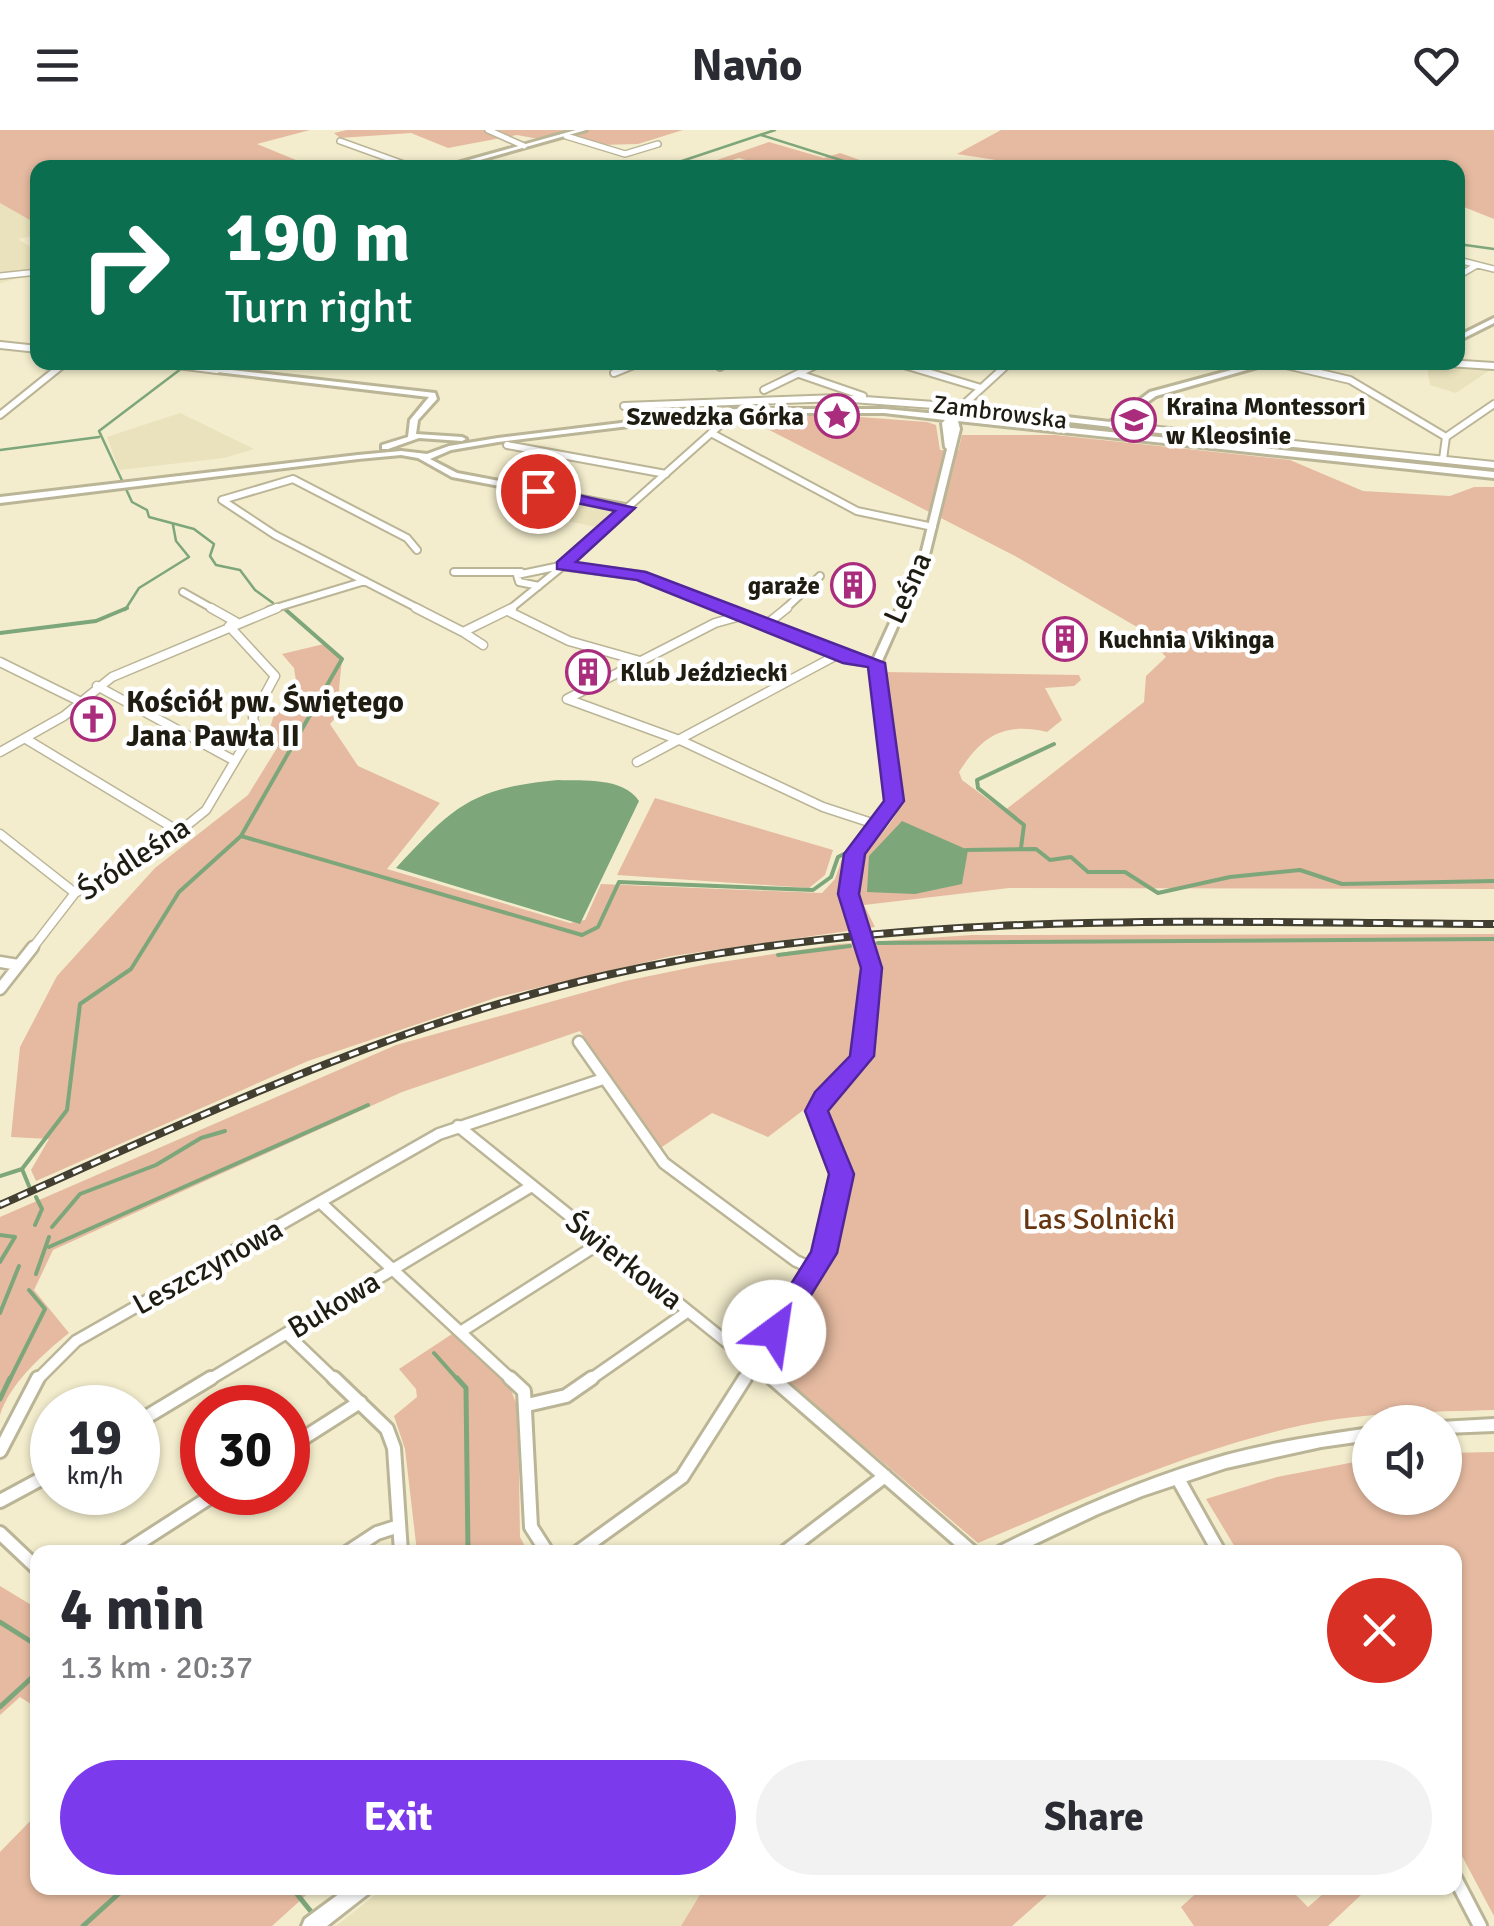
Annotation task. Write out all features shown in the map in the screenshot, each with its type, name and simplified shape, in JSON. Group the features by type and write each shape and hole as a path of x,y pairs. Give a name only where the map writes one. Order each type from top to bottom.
{"street":[{"path":"488,130 524,146"},
{"path":"472,160 583,130"},
{"path":"566,136 625,154 658,144"},
{"path":"340,140 394,160"},
{"path":"1465,262 1494,269"},
{"path":"1465,272 1478,265"},
{"path":"0,276 30,273"},
{"path":"1465,336 1494,320"},
{"path":"0,344 30,348"},
{"path":"1465,364 1494,366"},
{"path":"0,415 56,370"},
{"path":"217,370 432,395 414,425 412,438"},
{"path":"614,373 621,370"},
{"path":"764,390 807,370"},
{"path":"919,370 981,388"},
{"path":"957,413 1001,370"},
{"path":"1112,425 1152,394 1243,370"},
{"path":"1307,370 1350,380 1446,438"},
{"path":"799,374 864,398"},
{"name":"Zambrowska","path":"624,406 864,398 957,413 1494,470"},
{"path":"0,404 9,408"},
{"path":"1443,459 1446,438 1494,404"},
{"name":"Zambrowska","path":"447,444 731,413 846,408 1112,425 1443,459 1494,470"},
{"path":"464,632 508,611 540,586 731,413"},
{"name":"Leśna","path":"812,1268 824,1253 841,1174 816,1111 823,1097 850,1075 862,1056 872,983 849,899 852,864 860,844 892,807 895,794 876,663 920,569 933,528 957,413"},
{"path":"414,425 425,436 447,444 434,460"},
{"path":"712,433 857,512 933,528"},
{"path":"399,449 412,438 425,436"},
{"path":"507,445 666,474"},
{"path":"0,497 399,449 434,460 466,477 627,508"},
{"path":"456,484 466,477"},
{"path":"418,550 407,538 286,478 222,500 276,535 484,646"},
{"path":"454,572 520,572 563,566 630,572 837,654 876,663"},
{"path":"520,572 516,579 520,582 540,586"},
{"path":"767,624 808,592 820,576"},
{"path":"0,752 64,716 97,686 266,611 365,581"},
{"name":"Śródleśna","path":"0,990 75,893 135,862 206,810 255,727 253,717 275,671 233,624 183,592"},
{"path":"508,611 569,641 640,662"},
{"path":"744,615 716,623 567,699 682,741 823,807 878,825"},
{"path":"637,762 837,654"},
{"path":"0,662 79,701"},
{"path":"97,686 235,761"},
{"path":"26,739 180,832"},
{"path":"0,834 75,893"},
{"path":"0,962 18,965"},
{"path":"579,1042 664,1163 796,1261 812,1268 756,1364 682,1477 588,1545"},
{"name":"Leszczynowa","path":"0,1451 26,1391 65,1349 458,1126 603,1079"},
{"name":"Świerkowa","path":"458,1126 756,1364 964,1545"},
{"name":"Bukowa","path":"160,1409 530,1187"},
{"path":"321,1203 518,1381 527,1405 531,1527 543,1545"},
{"path":"462,1330 600,1243"},
{"path":"527,1405 566,1396 688,1312"},
{"path":"287,1334 387,1429 394,1448 400,1545"},
{"path":"310,1434 360,1402"},
{"path":"1462,1426 1494,1425"},
{"path":"1017,1545 1083,1510 1176,1477 1255,1453 1352,1437"},
{"path":"794,1545 885,1476"},
{"path":"1176,1477 1216,1545"},
{"path":"0,1501 30,1484"},
{"path":"135,1545 182,1515"},
{"path":"358,1545 376,1533 399,1526"},
{"path":"0,1533 30,1561"},
{"path":"1462,1891 1480,1926"},
{"path":"312,1926 352,1895"}],"shaded area":[{"path":"0,203 30,220 30,236 18,239 30,247 30,275 0,283"},
{"path":"1493,368 1456,393 1430,385 1428,370"},
{"path":"180,413 254,449 224,458 119,470 107,437"},
{"path":"548,497 613,512 596,527 517,510"},
{"path":"558,780 613,784 639,801 580,924 396,868 449,815 466,804 504,789"},
{"path":"902,821 968,850 962,884 915,894 867,892 869,856"},
{"path":"375,1895 700,1895 681,1926 336,1926"}],"green space":[{"path":"0,130 310,130 257,144 296,160 30,160 30,220 0,203"},
{"path":"683,130 638,144 600,145 571,133 544,140 517,135 448,148 411,133 340,138 334,133"},
{"path":"1001,130 1494,130 1494,219 1465,207 1465,160 996,160 957,154"},
{"path":"769,142 824,158 840,153 860,160 739,158 717,160"},
{"path":"819,414 927,422 936,425 940,450 958,451 962,435 1055,435 1290,460 1363,491 1450,496 1474,487 1494,487 1494,889 1009,888 864,905 875,927 672,956 498,997 308,1061 36,1181 31,1170 49,1139 11,1137 20,1047 57,976 155,868 248,795 277,748 268,736 274,714 297,688 294,668 282,654 324,644 342,659 339,689 343,710 330,724 358,766 440,803 387,869 570,923 585,920 601,884 822,893 835,879 842,859 871,843 887,827 903,797 883,672 1079,675 1081,680 1074,686 1045,688 1062,720 1047,732 1018,729 995,735 976,749 959,772 962,780 1004,811 1144,702 1146,676 1166,657 1137,627 1015,556 744,417"},
{"path":"655,798 833,850 825,875 809,888 617,875"},
{"name":"Las Solnicki","path":"1494,934 1494,1410 1462,1411 1462,1405 1352,1405 1352,1417 1303,1425 1220,1448 1138,1476 978,1543 766,1363 831,1256 849,1170 818,1099 768,1137 712,1113 659,1149 580,1031 402,1092 53,1250 34,1290 69,1333 19,1381 0,1415 0,1217 396,1045 625,981 708,964 839,944 972,935"},
{"path":"452,1334 509,1385 518,1408 520,1537 524,1545 416,1545 405,1449 394,1416 417,1397 416,1389 399,1369"},
{"path":"1494,1452 1494,1916 1462,1856 1462,1545 1234,1545 1206,1499 1277,1477 1352,1462 1352,1515 1462,1515 1462,1453"},
{"path":"0,1586 30,1604 30,1703 20,1697 0,1715"},
{"path":"30,1821 30,1895 306,1895 272,1926 0,1926 0,1852"},
{"path":"700,1895 1047,1895 1012,1926 681,1926"},
{"path":"1194,1895 1296,1895 1308,1907 1322,1895 1361,1895 1328,1926 1194,1926 1181,1907"}],"waterway":[{"path":"685,160 775,130"},
{"path":"761,135 841,160"},
{"path":"1465,245 1494,249"},
{"path":"179,370 99,431 132,502 147,510 149,517 194,529 214,544 210,556 216,565 240,570 255,590 273,603"},
{"path":"0,450 99,437"},
{"path":"126,608 139,588 189,557 176,541 173,525"},
{"path":"0,633 96,621 126,608"},
{"path":"241,836 342,659 286,610"},
{"path":"1021,848 1024,825 978,788 977,780 1054,744"},
{"path":"22,1169 67,1110 80,1004 131,969 179,892 241,836"},
{"path":"241,836 582,935 598,927 619,882 813,890 831,877 838,857 844,854"},
{"path":"966,850 1036,849 1050,860 1071,857 1088,872 1125,872 1158,893 1230,877 1300,870 1342,884 1494,881"},
{"path":"878,943 1494,939"},
{"path":"778,955 850,946"},
{"path":"49,1247 368,1105"},
{"path":"52,1227 80,1194 156,1165 201,1138 225,1131"},
{"path":"0,1176 22,1169"},
{"path":"22,1169 29,1186"},
{"path":"35,1225 42,1209 36,1197"},
{"path":"0,1235 15,1237 0,1262"},
{"path":"36,1274 49,1237"},
{"path":"0,1313 19,1266"},
{"path":"9,1381 45,1309 29,1290"},
{"path":"434,1353 459,1381"},
{"path":"0,1399 10,1378"},
{"path":"457,1378 466,1388 468,1545"},
{"path":"0,1622 30,1641"},
{"path":"0,1707 30,1679"},
{"path":"83,1926 117,1895"},
{"path":"298,1895 313,1914"}],"railway":[{"path":"0,1205 298,1075 451,1019 607,975 717,954 937,929 1049,924 1494,924"}],"place":[{"name":"Szwedzka Górka","path":"837,416"},
{"name":"Kraina Montessori w Kleosinie","path":"1134,420"},
{"name":"garaże","path":"853,585"},
{"name":"Kuchnia Vikinga","path":"1065,639"},
{"name":"Klub Jeździecki","path":"588,672"},
{"name":"Kościół pw. Świętego Jana Pawła II","path":"93,719"}],"route":[{"path":"538,491 627,508 563,566 630,572 850,660 876,663 895,794 888,814 854,854 848,894 872,968 868,1022 862,1056 850,1075 823,1097 816,1111 841,1174 824,1253 774,1332"}]}
